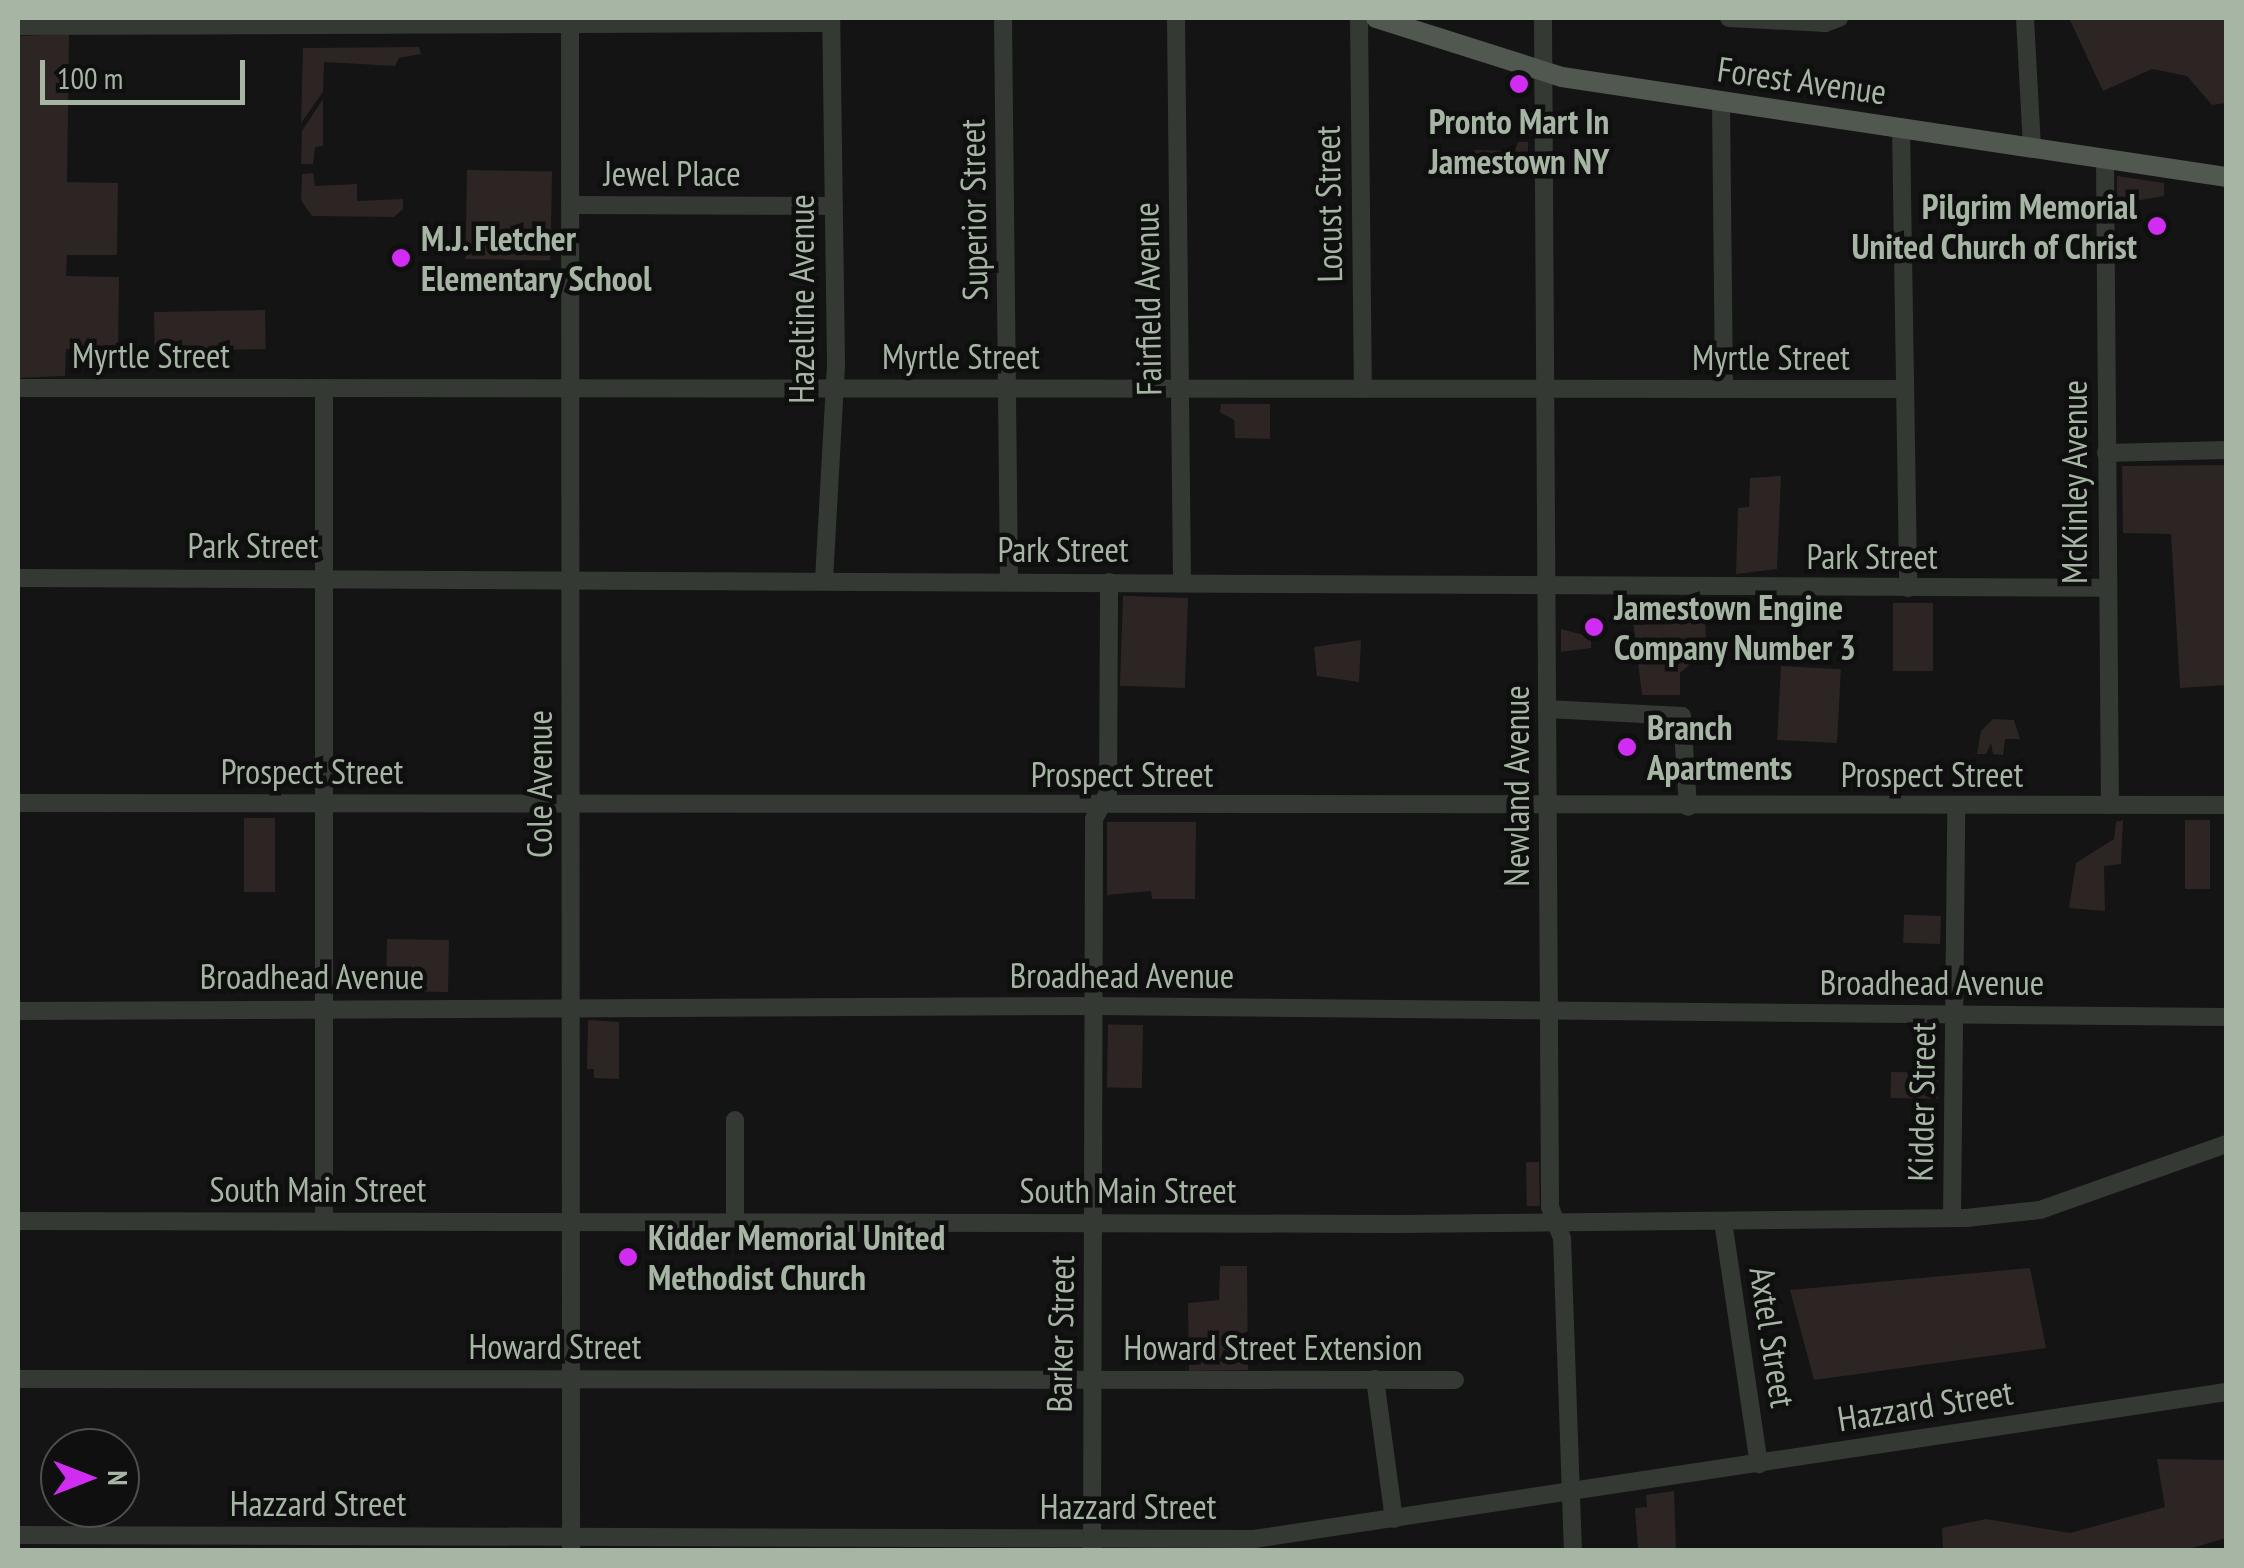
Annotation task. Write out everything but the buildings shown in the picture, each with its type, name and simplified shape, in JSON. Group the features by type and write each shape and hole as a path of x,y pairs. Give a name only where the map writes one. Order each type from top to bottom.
{"main road":[{"name":"Forest Avenue","path":"1376,18 1543,72 2226,176"}],"street":[{"name":"Superior Street","path":"1003,18 1009,581"},
{"name":"Fairfield Avenue","path":"1176,18 1182,581"},
{"name":"Locust Street","path":"1359,18 1363,389"},
{"name":"Newland Avenue","path":"1543,18 1550,1206 1557,1223 1573,1550"},
{"path":"1730,18 1825,23 1839,18"},
{"path":"2025,18 2032,146"},
{"name":"Cole Avenue","path":"570,20 571,1544"},
{"path":"18,26 831,20"},
{"name":"Hazeltine Avenue","path":"824,580 835,388 831,20"},
{"path":"1721,102 1724,389"},
{"path":"1901,127 1908,588"},
{"name":"McKinley Avenue","path":"2105,159 2110,805"},
{"name":"Jewel Place","path":"571,205 834,206"},
{"name":"Myrtle Street","path":"18,388 1904,389"},
{"path":"324,388 324,1221"},
{"path":"2106,452 2226,450"},
{"name":"Park Street","path":"18,578 2108,588"},
{"name":"Barker Street","path":"1092,1544 1094,820 1108,793 1110,582"},
{"path":"1547,709 1682,716 1688,807"},
{"name":"Prospect Street","path":"18,803 1548,808 2226,805"},
{"name":"Kidder Street","path":"1952,1218 1956,807"},
{"name":"Broadhead Avenue","path":"18,1011 1095,1006 2226,1017"},
{"path":"735,1120 735,1222"},
{"name":"South Main Street","path":"18,1221 1557,1223 1952,1218 2040,1210 2226,1144"},
{"name":"Axtel Street","path":"1723,1221 1759,1464"},
{"name":"Howard Street","path":"18,1378 1092,1379"},
{"name":"Howard Street Extension","path":"1092,1379 1455,1380"},
{"path":"1375,1379 1394,1520"},
{"name":"Hazzard Street","path":"18,1534 571,1544 1271,1544 1394,1520 2226,1392"}],"shaded area":[{"path":"2069,18 2226,18 2226,103 2212,105 2187,76 2152,69 2103,91"},
{"path":"69,34 67,182 118,183 117,255 67,255 66,276 119,277 118,350 66,349 65,376 18,378 18,36"},
{"path":"419,47 421,54 399,58 395,66 324,62 323,92 301,123 303,48"},
{"path":"323,99 323,146 315,147 313,164 301,164 302,131"},
{"path":"1518,142 1528,142 1528,174 1475,172 1475,150 1515,151"},
{"path":"467,170 552,171 550,260 465,259"},
{"path":"313,173 315,186 357,184 357,201 403,199 403,209 394,217 312,216 301,200 302,174"},
{"path":"2117,176 2164,183 2164,196 2117,204"},
{"path":"265,310 266,349 155,351 154,312"},
{"path":"1221,404 1270,404 1270,439 1235,438 1234,420 1220,412"},
{"path":"2226,465 2226,685 2180,688 2171,534 2123,533 2122,466"},
{"path":"1781,476 1777,569 1736,574 1738,508 1749,507 1750,478"},
{"path":"1123,596 1188,598 1185,688 1120,686"},
{"path":"1893,603 1933,603 1933,671 1893,671"},
{"path":"1631,605 1705,605 1706,651 1680,673 1680,695 1642,695"},
{"path":"1561,629 1591,637 1591,648 1561,652"},
{"path":"1361,640 1359,682 1317,676 1314,647"},
{"path":"1781,666 1841,669 1837,743 1777,740"},
{"path":"1993,719 2014,720 2020,739 2005,739 2003,755 1993,754 1991,743 1986,754 1977,754 1981,731"},
{"path":"244,818 275,818 275,892 244,892"},
{"path":"2123,820 2121,864 2104,866 2105,911 2069,908 2076,863 2114,839 2116,822"},
{"path":"2185,820 2210,820 2210,889 2185,889"},
{"path":"1107,822 1196,822 1195,899 1152,899 1151,891 1107,895"},
{"path":"1904,915 1941,916 1940,944 1903,943"},
{"path":"387,939 449,940 448,992 386,991"},
{"path":"588,1020 619,1022 619,1079 594,1078 594,1069 587,1069"},
{"path":"1108,1024 1143,1025 1142,1088 1107,1087"},
{"path":"1891,1072 1938,1073 1938,1099 1891,1098"},
{"path":"1526,1162 1539,1162 1540,1206 1527,1206"},
{"path":"1220,1266 1247,1266 1248,1370 1189,1371 1188,1303 1219,1300"},
{"path":"2030,1268 2046,1348 1814,1380 1790,1290"},
{"path":"2157,1459 2226,1460 2226,1538 2185,1550 1943,1550 1942,1528 1986,1519 2070,1533 2165,1507"},
{"path":"1674,1491 1676,1550 1638,1549 1635,1508 1647,1507 1646,1495"}],"place":[{"name":"Pronto Mart In Jamestown NY","path":"1519,84"},
{"name":"Pilgrim Memorial United Church of Christ","path":"2157,226"},
{"name":"M.J. Fletcher Elementary School","path":"401,258"},
{"name":"Jamestown Engine Company Number 3","path":"1594,627"},
{"name":"Branch Apartments","path":"1627,747"},
{"name":"Kidder Memorial United Methodist Church","path":"628,1257"}]}
